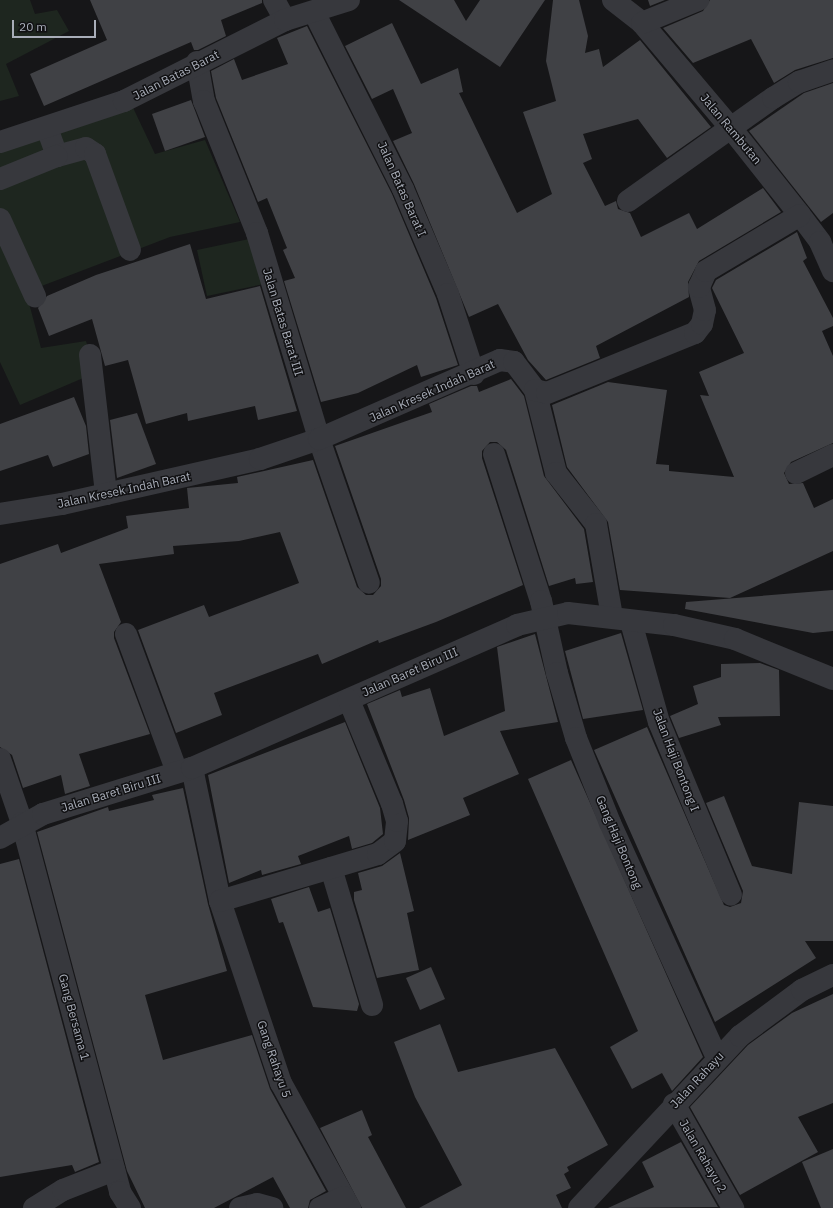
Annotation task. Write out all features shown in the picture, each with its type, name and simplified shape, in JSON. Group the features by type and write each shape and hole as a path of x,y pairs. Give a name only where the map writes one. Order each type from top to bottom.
{"street":[{"path":"274,0 285,20"},
{"name":"Jalan Batas Barat","path":"0,142 47,128 124,101 197,62 285,20 349,0"},
{"name":"Jalan Rambutan","path":"613,0 642,23 730,127 800,215 826,239 833,271"},
{"path":"642,23 698,0"},
{"name":"Jalan Batas Barat I","path":"314,12 403,190 448,294 474,374"},
{"name":"Jalan Batas Barat III","path":"197,62 204,100 256,233 319,439 369,583"},
{"path":"628,201 730,127 799,82 833,70"},
{"path":"47,128 57,156"},
{"path":"0,179 57,156 86,148 95,154 130,250"},
{"path":"535,390 548,393 695,333 702,324 705,310 699,287 706,271 800,215"},
{"path":"0,219 35,296"},
{"path":"90,355 106,494"},
{"name":"Jalan Kresek Indah Barat","path":"0,514 203,474 319,439 509,360 518,366 535,390"},
{"name":"Jalan Haji Bontong I","path":"535,390 556,473 596,524 622,619 659,722 731,895"},
{"name":"Gang Haji Bontong","path":"494,454 546,618 557,673 576,738 616,837 717,1058"},
{"path":"796,473 833,455"},
{"name":"Jalan Baret Biru III","path":"0,838 22,823 82,801 185,770 349,700 517,625 577,612 674,625 735,639 833,679"},
{"name":"Gang Rahayu 5","path":"126,634 185,770 220,901 286,1094 347,1202"},
{"path":"220,901 386,851 397,832 392,804 349,700"},
{"name":"Gang Bersama 1","path":"0,759 22,823 120,1192 130,1208"},
{"path":"331,868 372,1005"},
{"name":"Jalan Rahayu","path":"579,1208 717,1058 781,1005 833,975"},
{"name":"Jalan Rahayu 2","path":"674,1104 733,1208"},
{"path":"34,1208 62,1190 114,1170"},
{"path":"320,1208 347,1202"},
{"path":"240,1208 258,1204 272,1208"}],"shaded area":[{"path":"0,0 30,0 35,14 57,10 69,31 6,64 19,96 0,101"},
{"path":"127,95 155,154 205,140 240,222 170,237 26,292 41,348 86,341 95,373 20,405 0,362 0,148"},
{"path":"254,238 264,284 207,296 197,250"}],"building":[{"path":"90,0 262,0 262,3 221,20 226,36 198,50 194,50 191,42 44,106 30,74 107,40"},
{"path":"399,0 454,0 466,21 480,0 545,0 500,67"},
{"path":"553,0 579,0 588,36 585,53 599,49 603,67 640,40 711,127 667,158 638,119 583,134 592,159 583,163 605,206 616,201 618,209 630,213 641,237 689,213 697,229 763,188 781,212 699,261 688,282 689,297 596,346 600,358 546,380 528,360 498,304 469,317 414,184 393,141 412,133 393,89 372,99 345,46 392,23 421,84 458,68 463,92 459,93 517,213 552,194 523,112 556,101 546,61"},
{"path":"648,0 665,0 650,6"},
{"path":"710,0 833,0 833,58 795,70 774,83 751,39 693,63 663,28 703,11"},
{"path":"307,26 392,194 436,298 458,365 421,377 417,365 358,393 321,402 284,281 295,278 283,250 287,248 267,198 258,202 216,98 211,71 234,59 242,80 288,64 277,38"},
{"path":"833,83 833,213 821,222 749,131 804,93"},
{"path":"191,100 205,137 165,151 152,114"},
{"path":"797,232 807,258 803,261 833,318 833,326 822,331 833,356 833,443 791,462 784,473 789,484 803,483 814,508 833,499 833,551 730,598 620,590 608,522 567,467 552,405 608,382 667,390 656,464 669,465 669,471 734,477 700,395 709,396 699,372 744,353 712,288 716,280"},
{"path":"190,244 206,299 260,286 297,411 258,420 255,406 188,421 187,413 146,424 128,360 105,366 92,319 49,336 38,308 47,296 96,275"},
{"path":"511,379 524,396 544,476 584,529 593,582 576,584 575,578 549,586 506,450 497,442 490,442 482,451 482,458 523,585 436,622 379,643 378,640 322,664 318,654 214,693 222,715 176,733 138,630 204,605 209,617 299,583 280,532 239,541 173,546 174,554 99,564 121,622 114,632 114,638 150,734 79,754 90,786 65,794 61,775 23,788 12,755 0,747 0,564 58,544 61,553 128,528 126,516 189,508 187,488 238,483 237,477 313,460 357,587 366,595 373,595 381,586 381,579 335,446 432,412 429,404 471,386 477,386 479,392"},
{"path":"74,397 86,426 89,454 53,467 48,455 0,471 0,424"},
{"path":"137,413 156,464 117,478 110,420"},
{"path":"833,590 833,631 813,633 685,609 686,602"},
{"path":"621,633 643,710 583,719 565,651"},
{"path":"535,634 558,722 500,731 519,774 463,798 470,815 408,840 409,818 404,800 367,704 400,690 402,697 430,688 444,736 505,711 497,647"},
{"path":"760,663 779,670 780,716 718,717 721,725 679,738 670,716 698,704 693,686 721,677 721,664"},
{"path":"345,722 380,808 383,834 372,843 352,849 349,836 298,856 301,864 262,875 261,870 229,883 208,775"},
{"path":"647,727 724,905 730,907 741,903 743,891 706,803 724,796 752,866 792,874 799,802 833,806 833,941 805,941 816,958 715,1022 594,750"},
{"path":"571,760 703,1057 672,1091 662,1073 632,1089 610,1047 638,1031 528,779"},
{"path":"183,788 208,904 227,971 145,995 163,1060 252,1035 270,1089 326,1191 310,1200 308,1208 290,1208 273,1177 214,1208 145,1208 127,1171 37,832 108,807 109,811 154,800 152,795"},
{"path":"400,853 414,911 407,913 419,970 377,978 354,900 354,892 362,890 358,873 382,866"},
{"path":"19,859 99,1162 75,1172 72,1165 0,1177 0,864"},
{"path":"309,887 318,912 330,908 359,1004 357,1011 313,1007 283,922 279,923 271,899"},
{"path":"431,967 445,999 420,1010 406,978"},
{"path":"833,994 833,1103 798,1117 818,1152 740,1195 690,1107 748,1045 792,1013"},
{"path":"440,1024 458,1072 555,1048 608,1145 567,1167 569,1171 564,1174 571,1188 556,1195 562,1208 419,1208 462,1185 415,1097 394,1042"},
{"path":"362,1110 372,1135 368,1137 406,1208 362,1208 320,1128"},
{"path":"681,1142 718,1207 608,1208 654,1187 642,1162"},
{"path":"833,1149 833,1208 821,1208 802,1162"}]}
